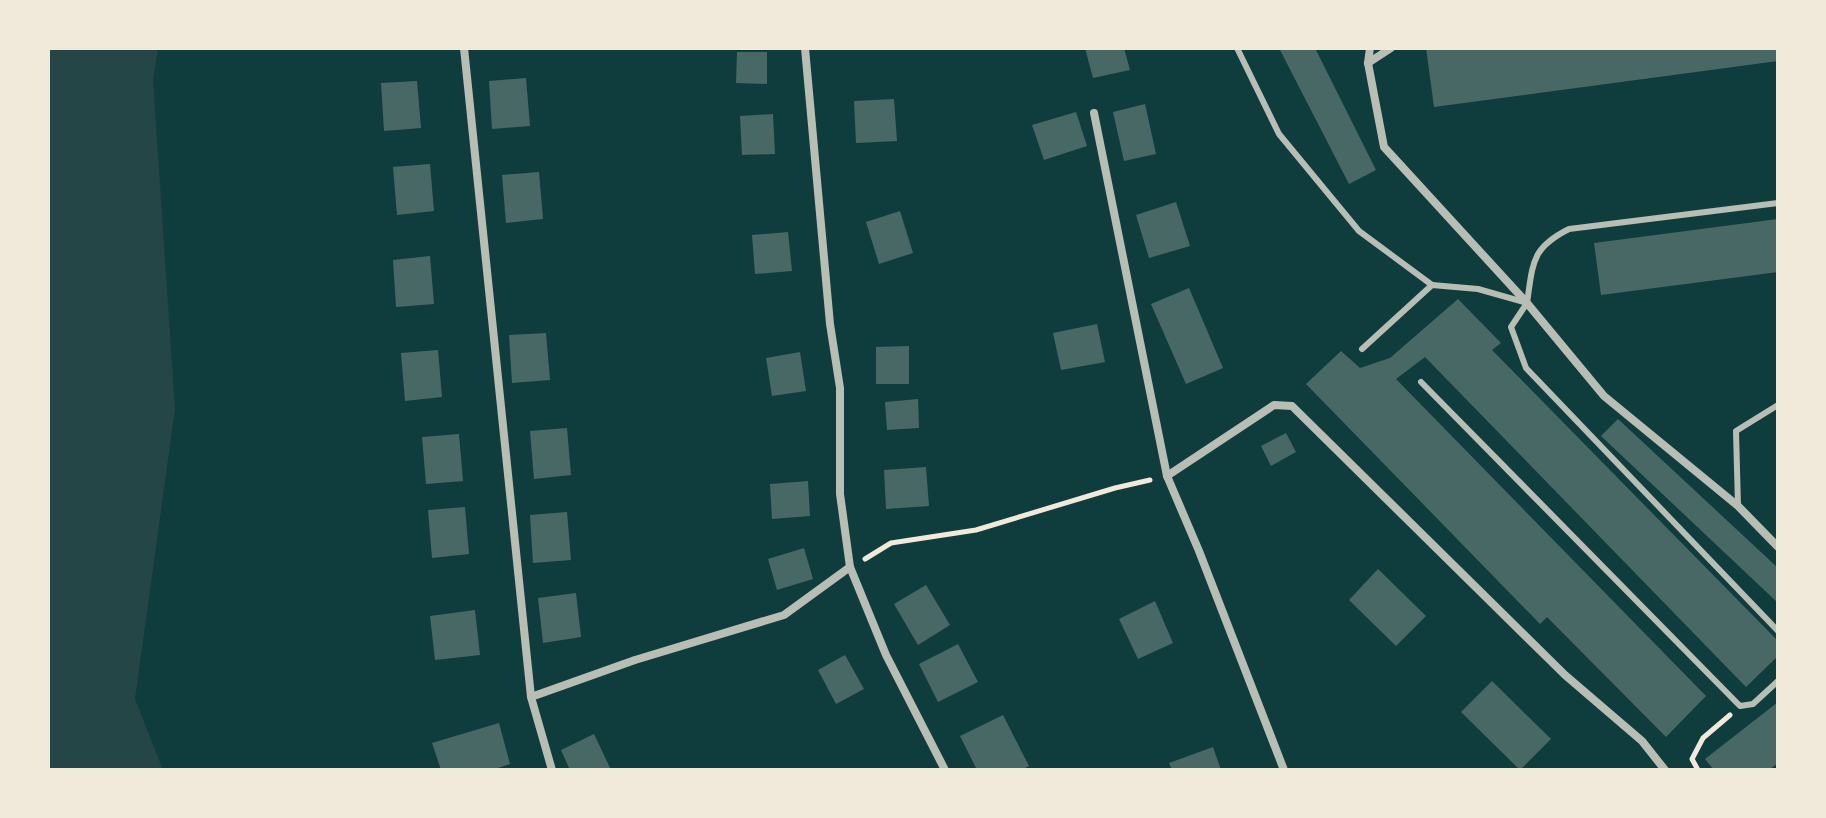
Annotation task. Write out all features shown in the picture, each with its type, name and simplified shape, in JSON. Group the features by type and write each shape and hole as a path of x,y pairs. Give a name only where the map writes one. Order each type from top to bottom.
{"street":[{"path":"464,48 531,697 552,770"},
{"path":"805,48 828,309 840,388 840,494 850,567 886,655 945,770"},
{"path":"1370,48 1368,63 1384,147 1527,303 1604,396 1738,506 1778,547"},
{"path":"1368,63 1391,48"},
{"path":"1094,113 1167,476 1284,770"},
{"path":"1167,476 1274,405 1292,406 1565,675 1642,741 1665,770"},
{"path":"531,697 635,660 784,615 850,567"}],"lane":[{"path":"1237,48 1279,134 1359,231 1432,285 1478,289 1527,303"},
{"path":"1778,203 1569,229 1547,240 1533,264 1527,303 1511,327 1526,368 1778,631"},
{"path":"1362,349 1432,285"},
{"path":"1421,382 1740,706 1753,704 1778,681"},
{"path":"1738,506 1736,431 1778,405"}],"path":[{"path":"850,567 891,543 976,530 1115,488 1167,476"},
{"path":"1698,770 1692,759 1703,738 1740,706"}],"shaded area":[{"path":"48,48 158,48 153,80 175,409 135,699 163,770 48,770"}],"building":[{"path":"1085,48 1124,48 1130,70 1093,78"},
{"path":"1279,48 1315,48 1376,170 1349,184"},
{"path":"1426,48 1778,48 1778,61 1434,107"},
{"path":"737,52 767,52 767,84 736,83"},
{"path":"526,78 530,126 492,129 489,81"},
{"path":"417,81 421,128 384,131 381,83"},
{"path":"894,99 897,141 856,143 854,101"},
{"path":"1145,104 1156,154 1124,161 1113,112"},
{"path":"1076,112 1087,146 1044,160 1032,125"},
{"path":"773,114 775,154 742,155 740,116"},
{"path":"430,164 434,211 397,215 393,167"},
{"path":"539,172 543,219 506,223 502,175"},
{"path":"1176,202 1190,246 1149,258 1136,215"},
{"path":"900,211 913,253 879,264 866,222"},
{"path":"1778,219 1778,272 1601,295 1594,243"},
{"path":"788,232 792,271 755,274 752,235"},
{"path":"430,256 434,304 396,307 393,260"},
{"path":"1189,288 1223,368 1186,384 1151,304"},
{"path":"1458,299 1501,343 1492,350 1778,641 1778,656 1746,687 1425,357 1396,379 1706,696 1666,737 1547,617 1540,624 1306,384 1341,351 1360,368 1390,358"},
{"path":"1097,324 1105,362 1061,370 1053,333"},
{"path":"546,333 550,380 512,383 509,335"},
{"path":"909,346 909,384 876,384 876,347"},
{"path":"438,350 442,397 405,401 401,353"},
{"path":"800,352 806,391 772,396 766,358"},
{"path":"918,399 919,428 887,430 885,402"},
{"path":"1618,419 1778,568 1778,603 1601,436"},
{"path":"567,428 571,475 534,479 530,431"},
{"path":"1286,433 1296,452 1271,466 1261,446"},
{"path":"459,434 463,481 426,484 422,437"},
{"path":"926,467 929,506 886,509 884,470"},
{"path":"808,481 810,516 772,519 770,484"},
{"path":"465,507 469,554 432,558 428,510"},
{"path":"567,512 571,560 533,563 530,515"},
{"path":"804,548 813,579 777,590 768,559"},
{"path":"1378,569 1426,616 1396,646 1349,600"},
{"path":"926,585 950,625 918,645 894,604"},
{"path":"576,593 581,637 543,643 538,598"},
{"path":"1155,601 1173,643 1138,659 1119,619"},
{"path":"475,610 480,655 435,660 430,616"},
{"path":"958,644 978,682 938,702 919,664"},
{"path":"845,655 864,689 836,704 818,670"},
{"path":"1492,681 1551,739 1520,770 1461,712"},
{"path":"1778,702 1778,763 1769,770 1714,770 1705,759"},
{"path":"1003,715 1029,766 1021,770 977,770 960,736"},
{"path":"499,723 510,764 492,770 441,770 432,743"},
{"path":"594,734 611,770 570,770 561,750"},
{"path":"1213,747 1221,770 1172,770 1169,763"}]}
